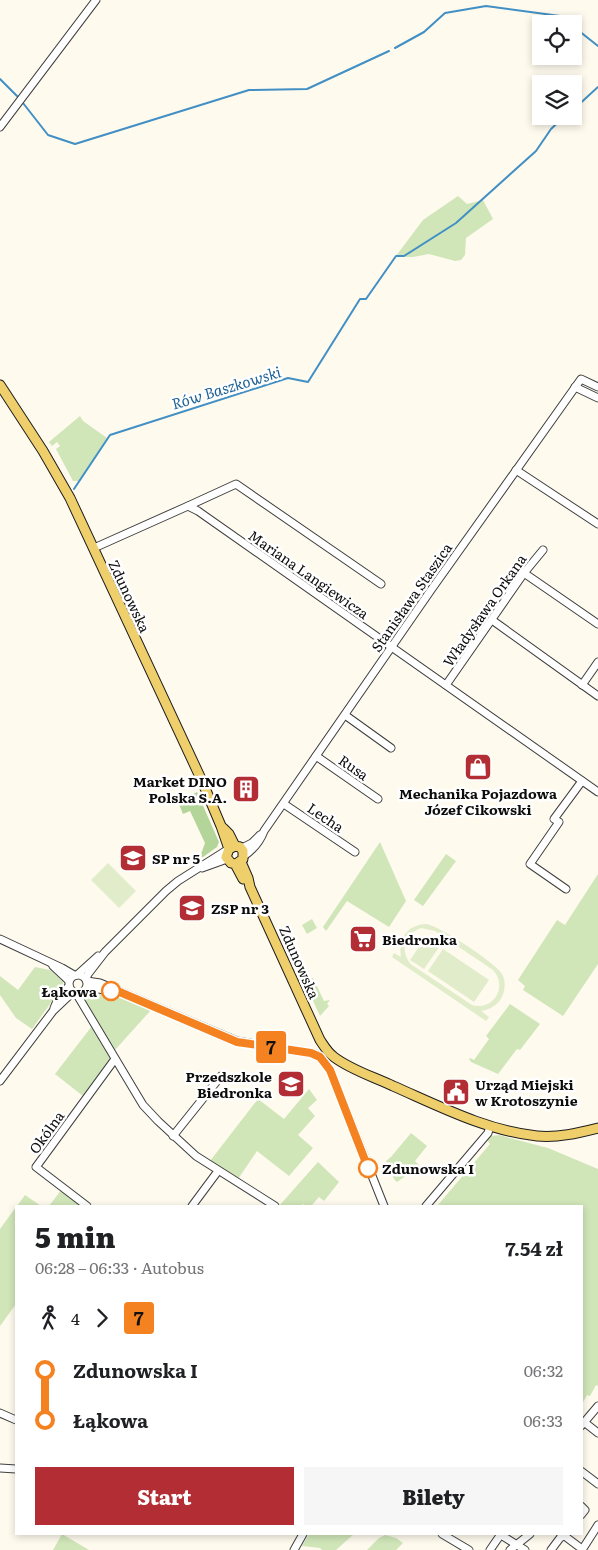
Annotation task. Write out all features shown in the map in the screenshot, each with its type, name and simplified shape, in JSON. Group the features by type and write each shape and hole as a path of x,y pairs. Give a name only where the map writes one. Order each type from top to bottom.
{"main road":[{"name":"Zdunowska","path":"0,385 43,450 70,498 221,826 229,834 244,881 250,887 325,1048 333,1057 346,1064 460,1115 490,1126"},
{"path":"490,1126 523,1134 546,1136 598,1128"}],"street":[{"path":"0,127 96,0"},
{"name":"Stanisława Staszica","path":"86,985 88,974 105,952 174,885 200,868 235,854 252,843 264,831 581,378 598,388"},
{"path":"575,387 598,398"},
{"path":"516,470 598,524"},
{"path":"94,548 236,484 381,584"},
{"name":"Mariana Langiewicza","path":"188,506 198,511 392,646 598,792"},
{"name":"Władysława Orkana","path":"446,685 524,573 543,550"},
{"path":"524,573 598,624"},
{"path":"492,620 598,696"},
{"path":"582,685 598,662"},
{"path":"345,715 391,748"},
{"name":"Rusa","path":"316,756 378,799"},
{"path":"566,889 530,864 559,822 554,819 582,781"},
{"name":"Lecha","path":"284,804 355,852"},
{"path":"0,939 76,975 82,976 86,985 83,1003"},
{"name":"Stanisława Staszica","path":"72,988 76,975 105,952"},
{"path":"49,962 83,1003 143,1105 190,1152 272,1205"},
{"path":"0,1081 72,988 100,983 237,1042 318,1055 330,1070 384,1205"},
{"name":"Okólna","path":"86,1205 36,1167 115,1059"},
{"path":"173,1136 221,1076"},
{"path":"427,1205 488,1133 490,1126"},
{"path":"193,1205 218,1171"},
{"path":"598,1406 583,1424 598,1433"},
{"path":"0,1413 15,1420"},
{"path":"0,1468 15,1469"},
{"path":"583,1477 598,1484"},
{"path":"565,1535 582,1550 598,1525"},
{"path":"294,1550 302,1535"},
{"path":"444,1535 469,1550"},
{"path":"490,1550 500,1535"},
{"path":"502,1535 525,1550"},
{"path":"510,1550 529,1535"},
{"path":"551,1550 563,1535"}],"green space":[{"path":"458,196 467,204 483,200 493,219 466,238 465,255 461,260 455,261 429,254 413,257 396,256 423,220"},
{"path":"80,416 83,421 107,438 79,481 73,481 56,449 60,446 57,442 52,446 49,442"},
{"path":"197,792 219,842 217,847 203,857 200,857 205,843 190,811 183,814 178,802"},
{"path":"380,842 406,901 389,927 347,901 326,931 323,927"},
{"path":"446,854 456,861 423,906 414,900"},
{"path":"108,863 136,891 119,908 91,880"},
{"path":"598,874 598,964 563,1016 523,990 525,986 518,980 557,920 565,925"},
{"path":"312,919 317,928 307,934 302,925"},
{"path":"426,924 432,926 454,937 489,962 502,974 505,986 502,997 493,1007 481,1011 489,1017 486,1021 392,957 394,953 401,957 401,944 405,934 419,925","holes":["421,928 435,931 493,970 497,976 499,990 492,1001 480,1006 472,1005 412,965 406,955 405,944 407,939"]},
{"path":"426,937 440,946 424,969 410,960"},
{"path":"443,949 489,980 474,1002 428,971"},
{"path":"35,967 50,970 63,982 63,986 32,1029 16,1018 0,995 0,976 18,990"},
{"path":"313,978 324,1001 330,1000 327,1004 329,1006 320,1016 303,979"},
{"path":"91,990 91,992 110,997 122,997 151,1010 115,1050 85,1002 86,994"},
{"path":"510,1004 540,1024 520,1050 517,1049 498,1074 471,1062 469,1059 474,1060 489,1039 486,1036"},
{"path":"92,1026 110,1058 83,1096 55,1074"},
{"path":"309,1089 317,1100 308,1108 315,1116 298,1135 313,1148 289,1176 257,1151 238,1179 210,1161 258,1099 284,1119"},
{"path":"411,1133 427,1146 415,1161 420,1166 397,1182 386,1161"},
{"path":"499,1135 548,1148 598,1169 598,1386 596,1385 590,1396 587,1395 583,1402 583,1205 438,1205 490,1144 487,1140 491,1136"},
{"path":"318,1162 339,1182 324,1201 319,1197 312,1205 280,1205"},
{"path":"62,1189 82,1205 50,1205"},
{"path":"25,1195 40,1205 18,1205"},
{"path":"15,1208 15,1305 0,1326 0,1229"},
{"path":"61,1535 64,1535 89,1550 53,1550"},
{"path":"308,1535 353,1535 336,1550 322,1550 320,1548 302,1546"},
{"path":"385,1535 396,1538 403,1543 396,1550 367,1550 379,1538"}],"waterway":[{"path":"395,48 424,32 445,13 486,6 553,15"},
{"path":"582,33 598,46"},
{"path":"23,103 48,135 75,144 249,90 307,89 389,51"},
{"path":"0,79 18,97"},
{"name":"Rów Baszkowski","path":"582,102 598,87"},
{"name":"Rów Baszkowski","path":"74,489 110,435 288,378 308,382 360,299 366,299 396,256 404,256 456,223 536,151 555,125"}],"bus line":[{"name":"7","path":"111,991 115,990 237,1042 311,1053 320,1057 330,1070 368,1168"}],"place":[{"name":"Mechanika Pojazdowa Józef Cikowski","path":"478,767"},
{"name":"Market DINO Polska S.A.","path":"246,789"},
{"name":"SP nr 5","path":"133,858"},
{"name":"ZSP nr 3","path":"192,908"},
{"name":"Biedronka","path":"363,939"},
{"name":"Łąkowa","path":"111,991"},
{"name":"Przedszkole Biedronka","path":"291,1084"},
{"name":"Urząd Miejski w Krotoszynie","path":"456,1092"},
{"name":"Zdunowska I","path":"368,1168"}]}
